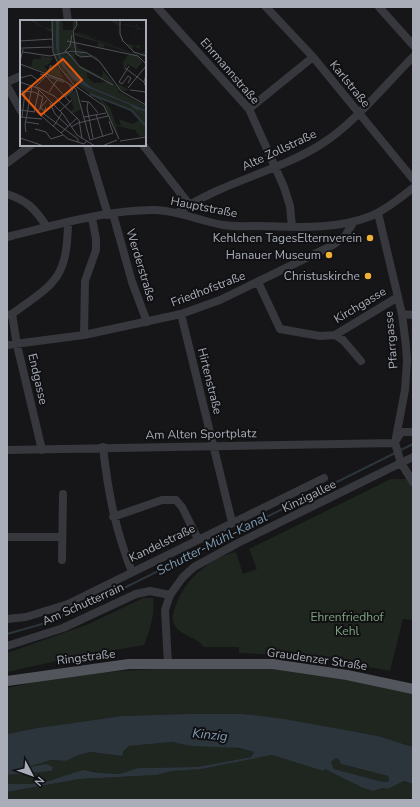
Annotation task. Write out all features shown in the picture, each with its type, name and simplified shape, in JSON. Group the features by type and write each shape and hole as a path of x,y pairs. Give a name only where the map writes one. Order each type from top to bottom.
{"main road":[{"name":"Ringstraße","path":"7,681 129,664 168,664"},
{"name":"Graudenzer Straße","path":"168,664 273,664 347,674 413,689"}],"street":[{"path":"66,7 68,20"},
{"name":"Ehrmannstraße","path":"157,7 249,109 288,199 292,227"},
{"name":"Karlstraße","path":"266,7 313,57 413,179"},
{"path":"379,7 413,45"},
{"path":"249,109 313,57"},
{"name":"Alte Zollstraße","path":"177,213 189,204 206,195 320,145 358,113 413,57"},
{"path":"7,82 20,76"},
{"path":"7,86 20,109"},
{"path":"7,163 30,146"},
{"name":"Werderstraße","path":"87,146 132,282 147,322"},
{"path":"144,146 189,204"},
{"name":"Hauptstraße","path":"7,237 68,222 145,210 177,213 226,226 292,227 340,225 353,223 378,213 413,188"},
{"path":"7,194 21,199 31,206 47,227"},
{"name":"Pfarrgasse","path":"378,213 402,314 407,361 405,390 395,443 400,460"},
{"path":"84,335 85,281 96,250 92,218"},
{"path":"10,315 46,290 57,278 66,258 68,222"},
{"name":"Friedhofstraße","path":"7,345 17,345 84,335 181,314 220,300 333,245 345,236 353,223"},
{"path":"258,282 280,329 328,337 334,335 343,340 361,361"},
{"name":"Kirchgasse","path":"334,335 398,297"},
{"name":"Hirtenstraße","path":"181,314 232,522"},
{"path":"402,314 413,315"},
{"name":"Endgasse","path":"10,315 42,450"},
{"path":"395,443 401,432 413,432"},
{"name":"Am Alten Sportplatz","path":"7,450 104,447 395,443"},
{"path":"104,447 113,517 132,572"},
{"name":"Kinzigallee","path":"168,664 164,616 170,595 183,577 194,567 400,460 413,457"},
{"path":"400,460 413,482"},
{"name":"Kandelstraße","path":"7,619 26,617 68,604 324,478"},
{"path":"62,560 63,494"},
{"path":"113,517 162,500 176,500 182,507 198,539"},
{"path":"7,537 62,537"},
{"name":"Am Schutterrain","path":"7,646 63,628 136,594 150,592 170,595"}],"green space":[{"name":"Ehrenfriedhof Kehl","path":"413,475 413,620 403,619 390,671 287,652 283,655 239,653 239,647 204,647 198,641 182,633 175,626 173,621 173,613 185,587 199,571 216,559 236,552 243,574 257,569 249,549 391,479 406,479"},
{"path":"143,598 153,598 152,622 144,645 80,656 7,672 7,653 89,624"},
{"path":"165,669 276,669 308,672 413,693 413,747 378,736 243,714 122,716 37,728 7,734 7,688 85,674"},
{"path":"172,742 244,749 254,752 251,757 197,767 138,768 119,774 92,771 29,784 7,784 7,775 52,771 20,769 51,760 66,761 90,752 121,756 129,746"},
{"path":"272,755 323,771 325,769 356,785 373,791 382,788 388,789 404,781 413,784 413,800 7,800 7,792 80,779 157,775 172,771 203,768"},
{"path":"336,758 341,764 388,776 389,780 387,782 379,781 334,769 331,762"}],"water":[{"name":"Kinzig","path":"243,714 284,719 378,736 413,747 413,784 404,781 388,789 382,788 373,791 361,787 325,769 323,771 272,755 201,769 172,771 157,775 80,779 7,792 7,784 29,784 51,780 83,770 119,774 138,768 197,767 251,757 254,752 239,748 192,746 172,742 129,746 124,751 122,756 90,752 66,761 51,760 25,768 46,764 53,767 52,771 7,775 7,734 37,728 122,716","holes":["336,758 341,764 388,776 389,780 387,782 379,781 334,769 331,762"]}],"waterway":[{"name":"Schutter-Mühl-Kanal","path":"399,451 413,444"},
{"name":"Schutter-Mühl-Kanal","path":"7,634 42,624 106,597 395,453"}],"place":[{"name":"Kehlchen TagesElternverein","path":"370,238"},
{"name":"Hanauer Museum","path":"329,255"},
{"name":"Christuskirche","path":"368,276"}]}
